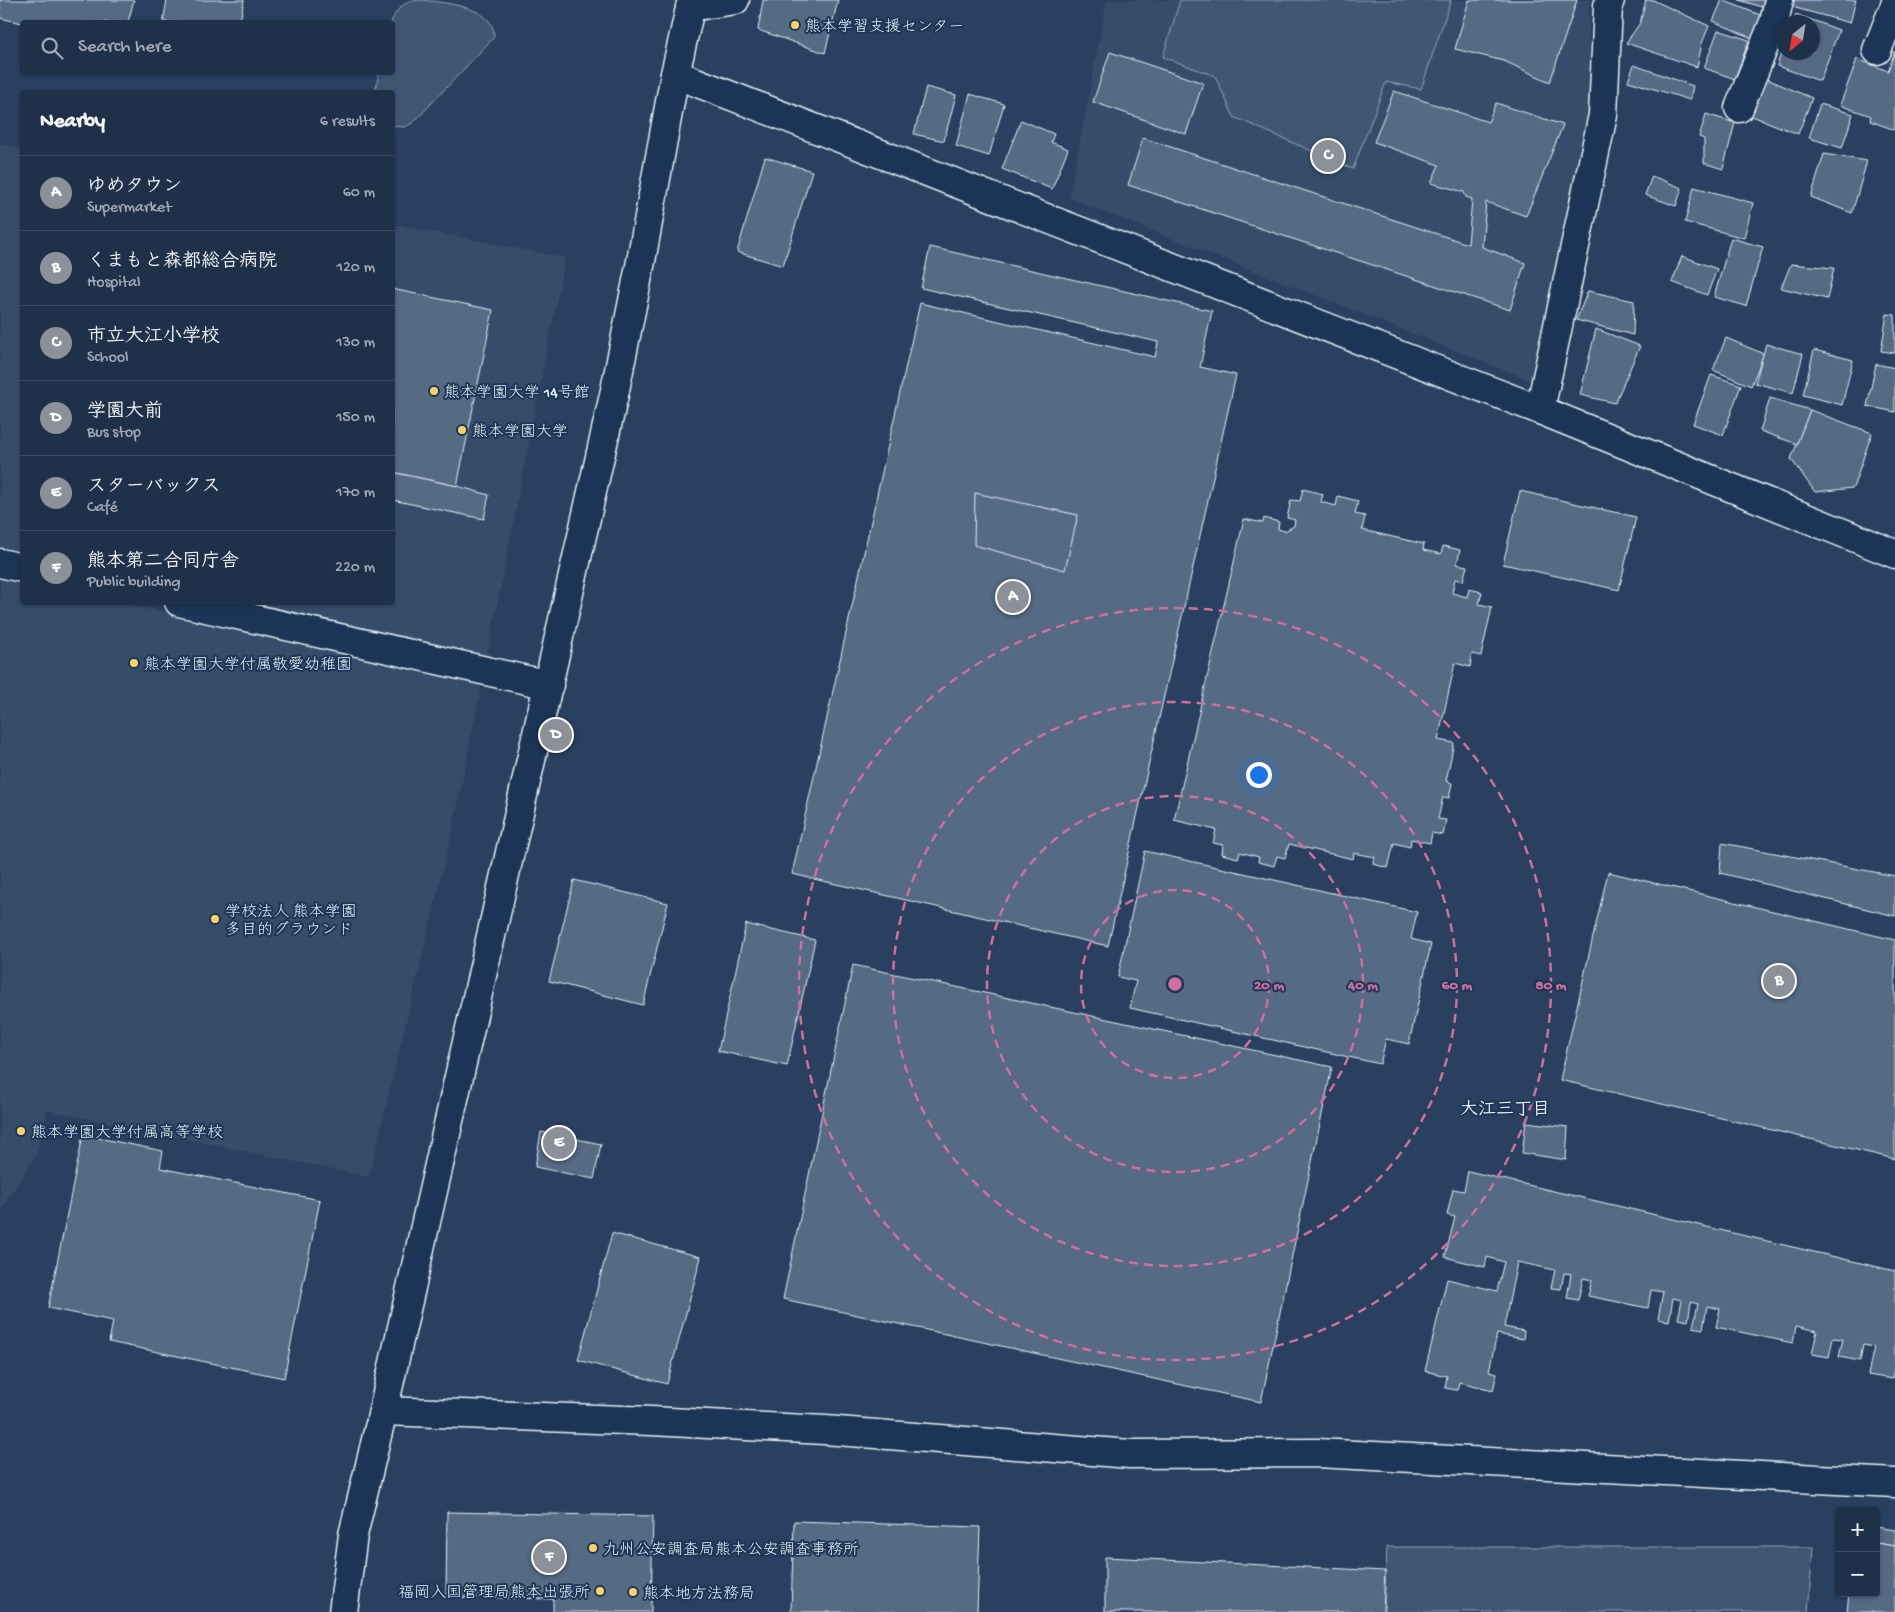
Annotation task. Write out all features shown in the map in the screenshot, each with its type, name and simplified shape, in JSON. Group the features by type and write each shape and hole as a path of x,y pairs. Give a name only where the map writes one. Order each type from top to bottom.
{"street":[{"path":"343,1612 353,1535 549,686 614,395 641,261 674,74 691,4 735,0"},
{"path":"1540,410 1603,115 1608,6 1610,0"},
{"path":"1738,108 1774,22 1779,0"},
{"path":"1877,50 1895,5"},
{"path":"674,74 1540,410 1895,554"},
{"path":"0,563 20,568"},
{"path":"192,605 549,686"},
{"path":"383,1411 651,1421 825,1430 1130,1454 1317,1453 1895,1484"}],"shaded area":[{"path":"416,0 455,5 478,12 487,19 492,27 494,37 414,122 405,127 395,126 395,90 375,90 379,75 395,75 395,20 392,20 399,8"},
{"path":"1107,0 1591,0 1589,6 1589,114 1532,381 1069,198"},
{"path":"1180,0 1451,0 1421,89 1386,82 1353,169 1234,117 1215,76 1163,57"},
{"path":"0,144 20,149 20,556 0,551"},
{"name":"熊本学園大学","path":"395,224 565,258 487,657 246,605 395,605"},
{"name":"学校法人 熊本学園 多目的グラウンド","path":"0,577 20,582 20,605 131,605 483,677 453,828 369,1177 47,1110 37,1153 0,1211"},
{"path":"1387,1547 1813,1547 1808,1612 1384,1612"}],"building":[{"path":"0,0 134,0 129,20 20,20 20,23 0,18"},
{"path":"167,0 244,0 240,20 163,20"},
{"name":"熊本学習支援センター","path":"763,0 838,0 825,53 758,30"},
{"path":"1469,0 1577,0 1550,82 1504,61 1455,49"},
{"path":"1646,0 1653,0 1709,26 1702,43 1697,67 1626,43 1640,23"},
{"path":"1722,0 1763,16 1754,39 1713,21"},
{"path":"1739,0 1768,0 1765,8"},
{"path":"1794,0 1856,0 1850,23 1792,7"},
{"path":"1820,23 1839,30 1820,81 1777,66 1779,60 1820,60"},
{"path":"1718,30 1749,40 1735,79 1704,68"},
{"path":"1895,51 1895,130 1870,121 1871,116 1840,105 1857,59 1888,71"},
{"path":"1110,52 1203,83 1186,134 1093,102"},
{"path":"1634,65 1693,86 1690,100 1628,81"},
{"path":"1762,77 1812,98 1798,134 1747,114"},
{"path":"926,87 956,95 944,141 914,134"},
{"path":"1394,91 1488,122 1496,103 1563,125 1526,216 1486,202 1482,247 1525,263 1510,310 1128,185 1143,138 1468,244 1472,199 1466,197 1464,192 1431,183 1439,165 1374,142"},
{"path":"970,94 1004,104 989,156 956,146"},
{"path":"1820,104 1853,114 1842,148 1809,138"},
{"path":"1706,114 1735,123 1723,169 1704,163 1704,139 1699,137"},
{"path":"1021,120 1054,134 1051,142 1068,149 1052,189 1002,169"},
{"path":"1824,154 1867,161 1852,213 1811,197"},
{"path":"765,157 812,171 783,266 737,252"},
{"path":"1652,176 1682,188 1676,206 1645,195"},
{"path":"1694,187 1753,203 1744,238 1685,222"},
{"path":"1731,238 1763,247 1746,306 1714,297"},
{"path":"930,247 1212,311 1200,367 1236,375 1108,946 792,874 920,303 1155,357 1158,342 921,288"},
{"path":"1682,256 1717,269 1707,295 1672,282"},
{"path":"1791,264 1834,268 1827,299 1781,288"},
{"name":"熊本学園大学 14号館","path":"395,290 493,310 457,486 395,473"},
{"path":"1588,291 1634,301 1633,335 1576,320"},
{"path":"1887,314 1895,315 1895,353 1881,351"},
{"path":"1596,329 1640,346 1615,403 1580,395"},
{"path":"1726,338 1764,354 1751,386 1713,370"},
{"path":"1766,344 1803,354 1793,393 1755,383"},
{"path":"1814,350 1853,360 1842,405 1803,395"},
{"path":"1876,364 1895,368 1895,412 1867,406"},
{"path":"1711,375 1741,385 1723,435 1693,424"},
{"path":"1770,398 1810,410 1797,444 1760,431"},
{"path":"1810,410 1872,433 1853,488 1815,492 1791,459"},
{"path":"395,473 489,495 484,519 395,501"},
{"path":"1303,489 1323,494 1321,502 1336,506 1338,496 1358,501 1355,514 1365,516 1362,530 1424,544 1423,550 1441,554 1443,546 1460,550 1457,564 1467,566 1463,581 1455,579 1452,593 1467,597 1469,589 1482,592 1479,604 1492,607 1481,656 1472,654 1470,667 1455,663 1438,740 1454,743 1446,781 1452,783 1449,798 1443,797 1438,819 1446,820 1443,835 1432,833 1430,843 1411,839 1410,847 1394,843 1388,868 1373,864 1375,857 1354,853 1353,859 1289,844 1285,858 1277,856 1274,866 1258,862 1259,857 1240,852 1238,858 1222,854 1223,845 1213,843 1216,830 1174,820 1244,519 1263,523 1264,518 1279,522 1278,529 1285,531 1294,526 1295,520 1287,518 1291,500 1300,501"},
{"path":"1520,491 1636,517 1619,590 1503,564"},
{"path":"975,493 1078,515 1065,570 974,545"},
{"path":"1722,843 1895,876 1895,916 1720,873"},
{"path":"1145,851 1417,912 1411,939 1431,944 1409,1044 1386,1039 1380,1064 1130,1008 1136,981 1118,977"},
{"path":"1608,872 1895,940 1895,1159 1560,1080"},
{"path":"574,880 668,903 643,1005 549,981"},
{"path":"746,924 815,940 787,1066 718,1051"},
{"path":"853,965 1332,1067 1261,1402 783,1299"},
{"path":"1526,1122 1568,1127 1566,1160 1522,1153"},
{"path":"541,1132 601,1144 594,1179 535,1167"},
{"path":"83,1135 163,1151 160,1168 320,1200 284,1378 109,1342 113,1321 48,1308"},
{"path":"1468,1171 1895,1271 1895,1364 1892,1379 1868,1375 1874,1347 1863,1345 1860,1361 1839,1357 1843,1339 1833,1338 1829,1357 1812,1354 1817,1331 1796,1326 1793,1343 1716,1327 1720,1309 1707,1306 1703,1329 1693,1327 1698,1304 1691,1302 1688,1321 1678,1319 1682,1300 1673,1298 1669,1321 1658,1319 1663,1292 1651,1290 1648,1308 1588,1296 1592,1280 1583,1278 1578,1300 1567,1298 1571,1274 1564,1273 1561,1289 1551,1288 1555,1270 1517,1262 1504,1327 1524,1331 1523,1339 1497,1334 1489,1371 1497,1373 1493,1390 1459,1382 1457,1390 1445,1388 1447,1376 1425,1371 1447,1279 1497,1291 1504,1262 1487,1257 1485,1267 1445,1257 1455,1217 1447,1215 1453,1189 1464,1191"},
{"path":"612,1233 701,1257 667,1384 578,1360"},
{"path":"447,1512 653,1516 651,1612 553,1612 553,1599 446,1597"},
{"path":"794,1521 980,1527 977,1612 791,1612"},
{"path":"1880,1528 1895,1530 1895,1546 1880,1544"},
{"path":"1880,1544 1895,1546 1895,1612 1847,1612 1849,1597 1880,1597"},
{"path":"1105,1557 1385,1571 1383,1612 1105,1612"}],"place":[{"name":"熊本学習支援センター","path":"795,25"},
{"name":"市立大江小学校","path":"1328,156"},
{"name":"熊本学園大学 14号館","path":"434,391"},
{"name":"熊本学園大学","path":"462,430"},
{"name":"ゆめタウン","path":"1013,597"},
{"name":"熊本学園大学付属敬愛幼稚園","path":"134,663"},
{"name":"学園大前","path":"556,735"},
{"name":"学校法人 熊本学園 多目的グラウンド","path":"215,919"},
{"name":"くまもと森都総合病院","path":"1779,981"},
{"name":"熊本学園大学付属高等学校","path":"21,1131"},
{"name":"スターバックス","path":"559,1143"},
{"name":"九州公安調査局熊本公安調査事務所","path":"593,1548"},
{"name":"熊本第二合同庁舎","path":"549,1557"},
{"name":"福岡入国管理局熊本出張所","path":"600,1591"},
{"name":"熊本地方法務局","path":"633,1592"}],"district":[{"name":"大江三丁目","path":"1505,1108"}]}
